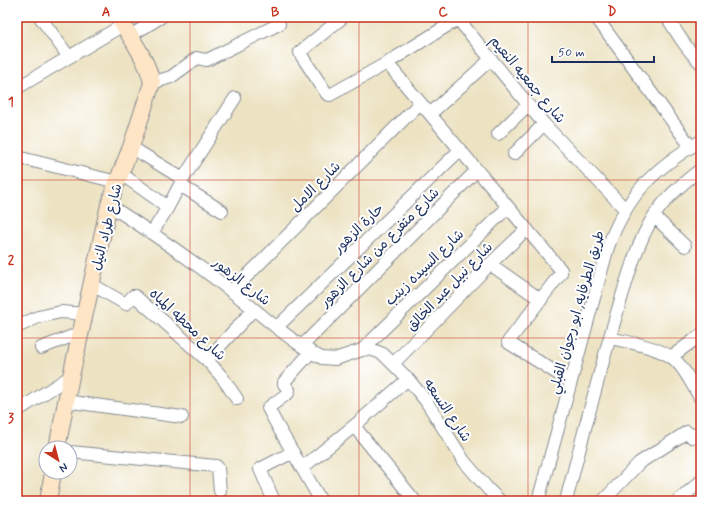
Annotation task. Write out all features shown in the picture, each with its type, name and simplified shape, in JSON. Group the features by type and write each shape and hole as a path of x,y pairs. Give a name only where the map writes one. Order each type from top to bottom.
{"street":[{"path":"40,17 69,57"},
{"path":"17,88 124,26 161,17"},
{"name":"شارع جمعيه النعيم","path":"343,17 300,52 327,94 330,95 387,63 458,19 544,124 625,209"},
{"path":"596,17 696,144"},
{"path":"667,17 685,45 701,63"},
{"path":"124,26 144,61 152,83 171,77 197,58 205,60 209,59 279,24"},
{"path":"430,114 491,59"},
{"path":"387,63 562,271 508,342 571,382"},
{"name":"شارع طراد النيل","path":"59,440 80,333 109,205 131,147 152,83"},
{"path":"152,233 235,98"},
{"name":"شارع الامل","path":"232,291 420,103"},
{"path":"498,134 528,105"},
{"path":"514,154 544,124"},
{"name":"طريق الطرفايه, ابو رجوان القبلي","path":"538,501 608,247 616,228 625,209 647,180 661,167 696,144"},
{"path":"131,147 222,211"},
{"name":"حارة الزهور","path":"277,327 460,150"},
{"path":"17,157 118,178 168,207"},
{"path":"566,501 610,338 630,271 641,241 654,216 671,195 685,181 701,169"},
{"name":"شارع متفرع من شارع الزهور","path":"293,452 268,408 288,393 289,390 284,382 306,349 477,170"},
{"name":"شارع الزهور","path":"109,205 152,233 232,291 306,349 322,358 335,359 362,350"},
{"name":"شارع السيده زينب","path":"362,350 508,207"},
{"path":"654,216 685,246"},
{"name":"شارع نبيل عبد الخالق","path":"393,364 490,264 527,229"},
{"path":"490,264 541,300"},
{"name":"شارع محطه المياه","path":"91,284 126,304 133,296 135,296 207,360 222,377 237,399"},
{"path":"207,360 254,309"},
{"path":"17,327 38,317 61,312 85,314"},
{"path":"41,348 80,333"},
{"path":"671,357 701,335"},
{"path":"610,338 657,350 671,357 680,366 701,399"},
{"name":"شارع التسعه","path":"362,350 373,350 383,354 408,379 426,401 464,461 479,480 500,501"},
{"path":"17,411 71,376"},
{"path":"302,468 354,426 408,379"},
{"path":"66,402 182,417"},
{"path":"354,426 415,501"},
{"path":"603,501 642,460 687,432 692,437 701,431"},
{"path":"274,501 260,469 293,452 321,501"},
{"path":"78,453 216,466 218,468 220,491"},
{"path":"48,501 52,480"},
{"path":"678,501 701,481"}]}
